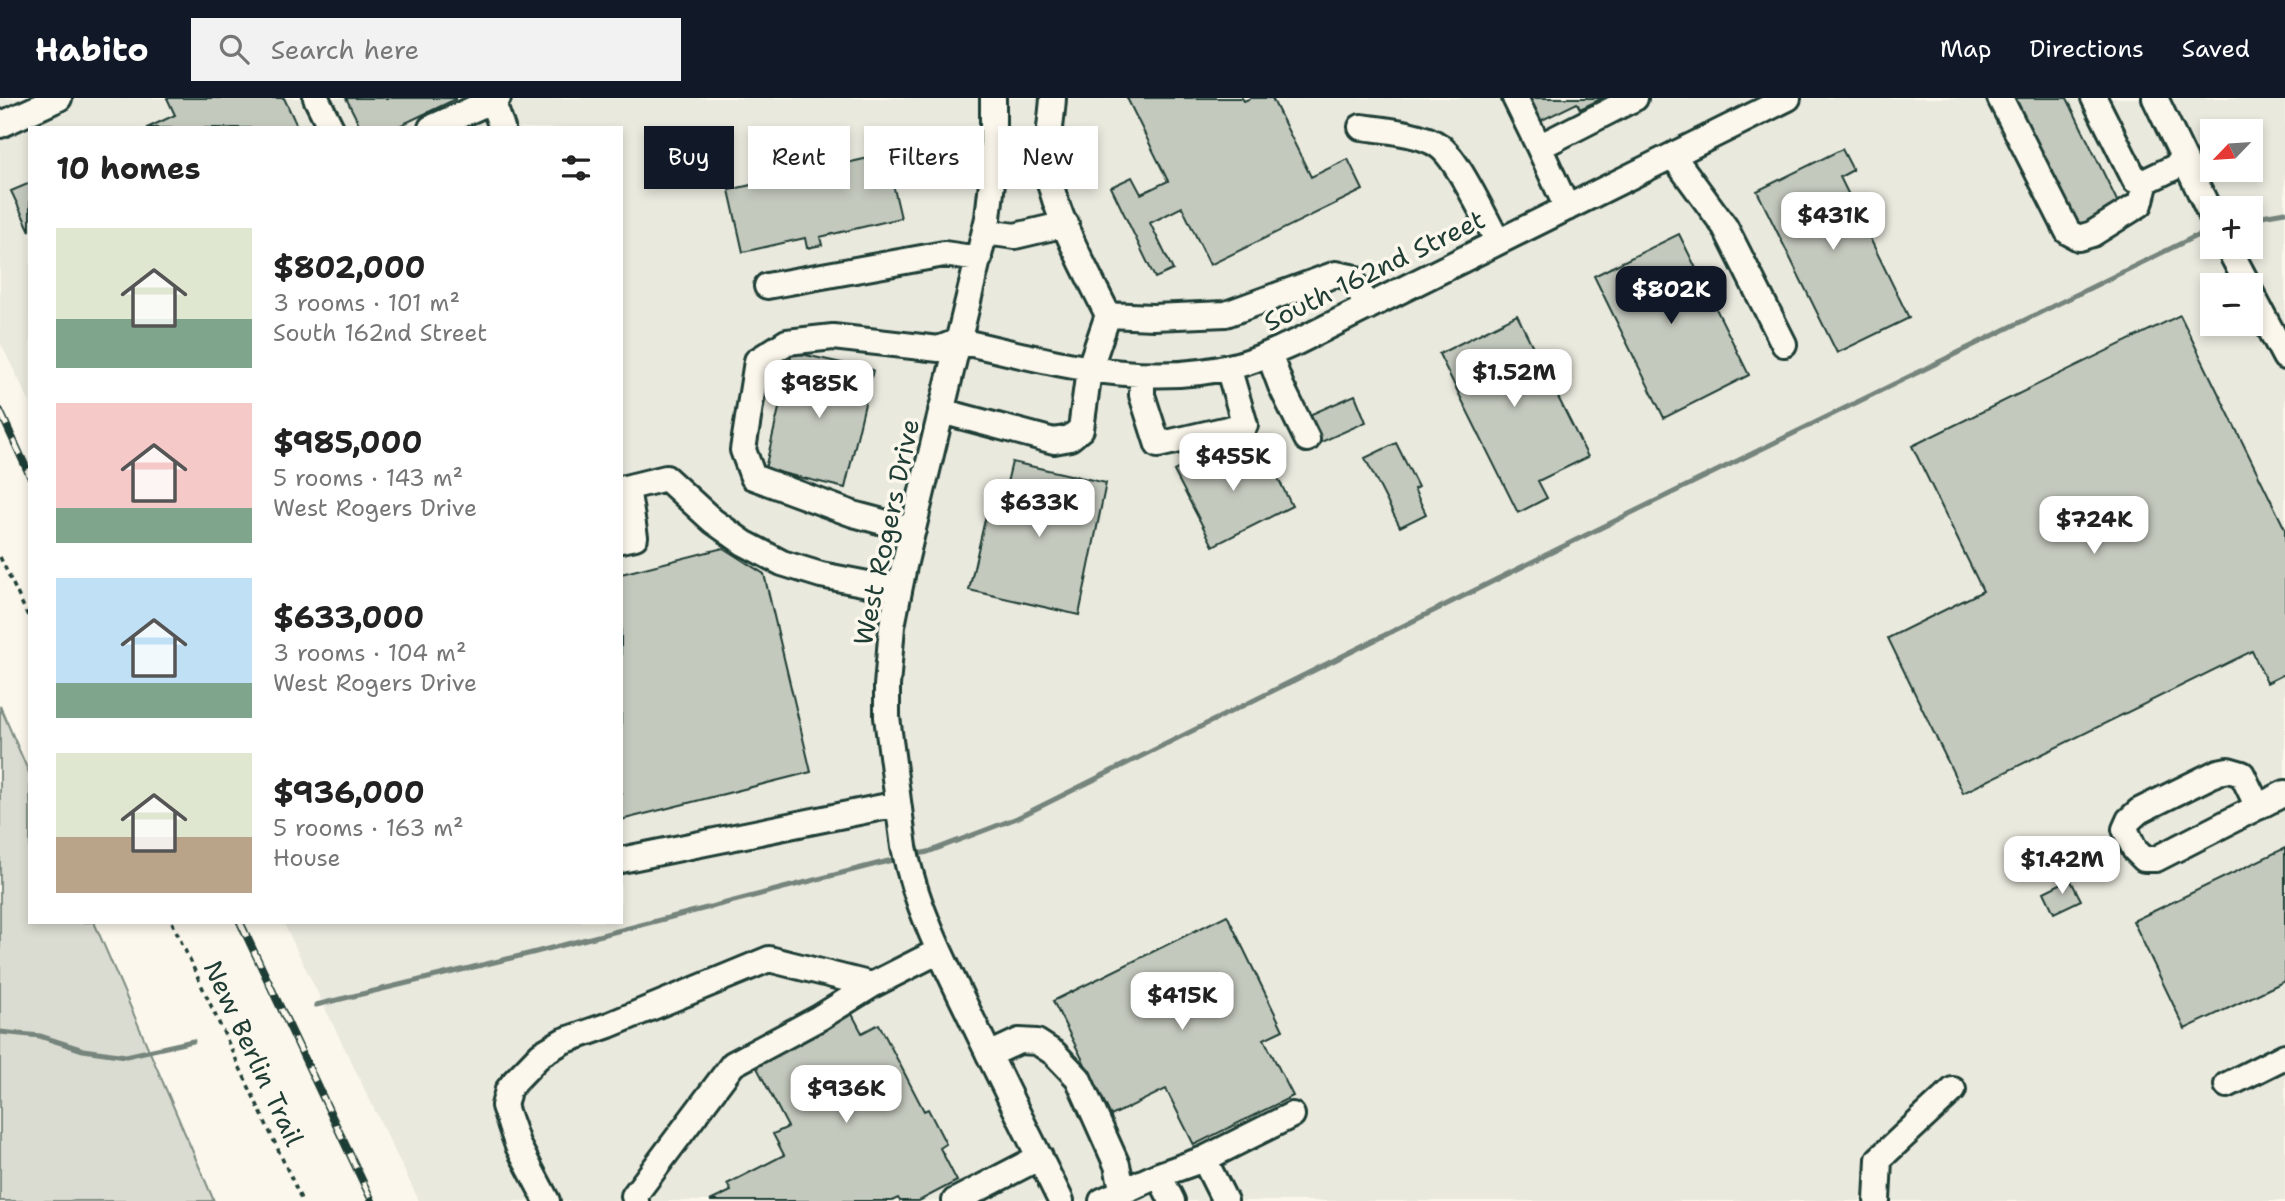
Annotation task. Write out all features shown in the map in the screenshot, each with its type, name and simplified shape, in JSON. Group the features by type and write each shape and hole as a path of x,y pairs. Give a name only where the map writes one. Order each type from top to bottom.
{"street":[{"path":"0,125 58,98"},
{"path":"316,98 330,126"},
{"name":"West Rogers Drive","path":"993,98 993,173 985,232 899,590 892,626 887,717 906,856 939,951 1061,1201"},
{"path":"942,411 1054,441 1070,438 1081,429 1089,370 1108,315 1066,224 1047,172 1053,98"},
{"path":"1515,98 1567,208"},
{"path":"1539,147 1635,98"},
{"name":"South 162nd Street","path":"958,341 1089,370 1142,376 1178,375 1228,367 1297,342 1788,98"},
{"path":"2000,98 2068,232 2079,238 2092,234 2124,215 2140,204 2146,181"},
{"path":"2094,98 2135,180 2146,181 2185,162"},
{"path":"2155,98 2202,196"},
{"path":"436,126 495,99 502,126"},
{"path":"1361,127 1404,133 1439,145 1453,160 1498,242"},
{"path":"1673,156 1725,227 1784,344"},
{"path":"985,232 1015,236 1066,224"},
{"path":"768,286 944,254 979,259"},
{"path":"1108,315 1153,317 1226,314 1336,274 1351,277 1368,307"},
{"path":"2263,316 2285,357"},
{"path":"913,530 853,514 753,477 743,450 757,361 787,342 822,338 834,337 940,349 958,341"},
{"path":"1269,354 1281,386 1307,439"},
{"path":"1142,376 1142,395 1158,445 1245,425 1228,367"},
{"path":"623,540 635,537 624,489 666,478 713,521 744,543 782,563 821,575 899,590"},
{"path":"2258,807 2242,774 2228,770 2218,772 2140,811 2129,820 2125,829 2135,850 2144,859 2156,859 2258,807 2285,793"},
{"path":"623,860 898,804"},
{"path":"636,1201 634,1196 733,1064 819,1018 872,985 939,951"},
{"path":"547,1201 518,1146 504,1106 508,1090 541,1055 563,1041 609,1025 769,959 872,985"},
{"path":"989,1055 1019,1041 1037,1042 1054,1053 1077,1078 1117,1165 1113,1197"},
{"path":"2227,1085 2285,1056"},
{"path":"1877,1201 1879,1159 1954,1090"},
{"path":"1113,1197 1159,1175 1204,1159 1292,1115"},
{"path":"956,1201 1040,1157"},
{"path":"1204,1159 1225,1201"},
{"path":"1159,1175 1172,1201"}],"path":[{"path":"0,557 28,616"},
{"name":"New Berlin Trail","path":"173,924 302,1201"}],"shaded area":[{"path":"0,98 2285,98 2285,1201 419,1201 284,924 623,924 623,126 28,126 28,399 0,342"},
{"path":"0,706 28,770 28,924 95,924 214,1201 0,1201"}],"building":[{"path":"167,98 284,98 297,126 151,126 175,115"},
{"path":"346,98 456,98 399,126 360,126"},
{"path":"1127,98 1242,98 1244,101 1251,98 1272,98 1311,177 1348,159 1363,190 1210,265 1182,207 1150,223 1173,270 1155,278 1111,187 1132,177 1141,194 1168,181"},
{"path":"1521,98 1603,98 1580,109 1577,103 1534,124"},
{"path":"2012,98 2067,98 2121,209 2077,230"},
{"path":"1842,149 1853,170 1840,177 1909,318 1837,353 1757,191"},
{"path":"864,159 864,189 894,189 901,218 820,237 822,245 807,248 805,238 743,252 729,190 748,186 748,189 850,189 850,162"},
{"path":"28,184 28,227 11,191"},
{"path":"1679,234 1749,375 1664,418 1594,276"},
{"path":"1517,315 1588,457 1538,481 1547,498 1518,513 1439,354"},
{"path":"2180,315 2285,529 2285,674 2267,683 2252,651 1963,793 1888,638 1983,591 1912,446"},
{"path":"792,352 873,370 845,488 765,469"},
{"path":"1355,395 1366,422 1319,443 1307,416"},
{"path":"1396,443 1418,487 1414,489 1426,514 1400,527 1365,458"},
{"path":"1263,448 1292,506 1213,546 1174,471 1201,457 1206,466 1231,453 1235,461"},
{"path":"1012,462 1106,483 1079,615 969,590 993,484 1006,487"},
{"path":"723,548 764,574 811,772 623,819 623,573"},
{"path":"2285,848 2285,981 2185,1029 2133,921"},
{"path":"2070,879 2081,900 2054,913 2044,892"},
{"path":"1227,915 1283,1030 1264,1039 1293,1096 1194,1145 1166,1089 1111,1116 1053,1001"},
{"path":"852,1014 862,1033 879,1024 924,1111 928,1109 946,1144 940,1148 957,1181 919,1201 900,1201 898,1198 892,1201 710,1201 731,1191 727,1184 784,1155 773,1134 788,1127 755,1064"}],"waterway":[{"path":"2263,216 2285,212"},
{"path":"913,855 928,852 1017,818 1576,540 2200,235"},
{"path":"316,1005 532,953 900,858"},
{"path":"0,1032 40,1036 83,1050 126,1056 193,1041"}],"railway":[{"path":"0,411 28,472"},
{"path":"241,924 372,1201"}]}
